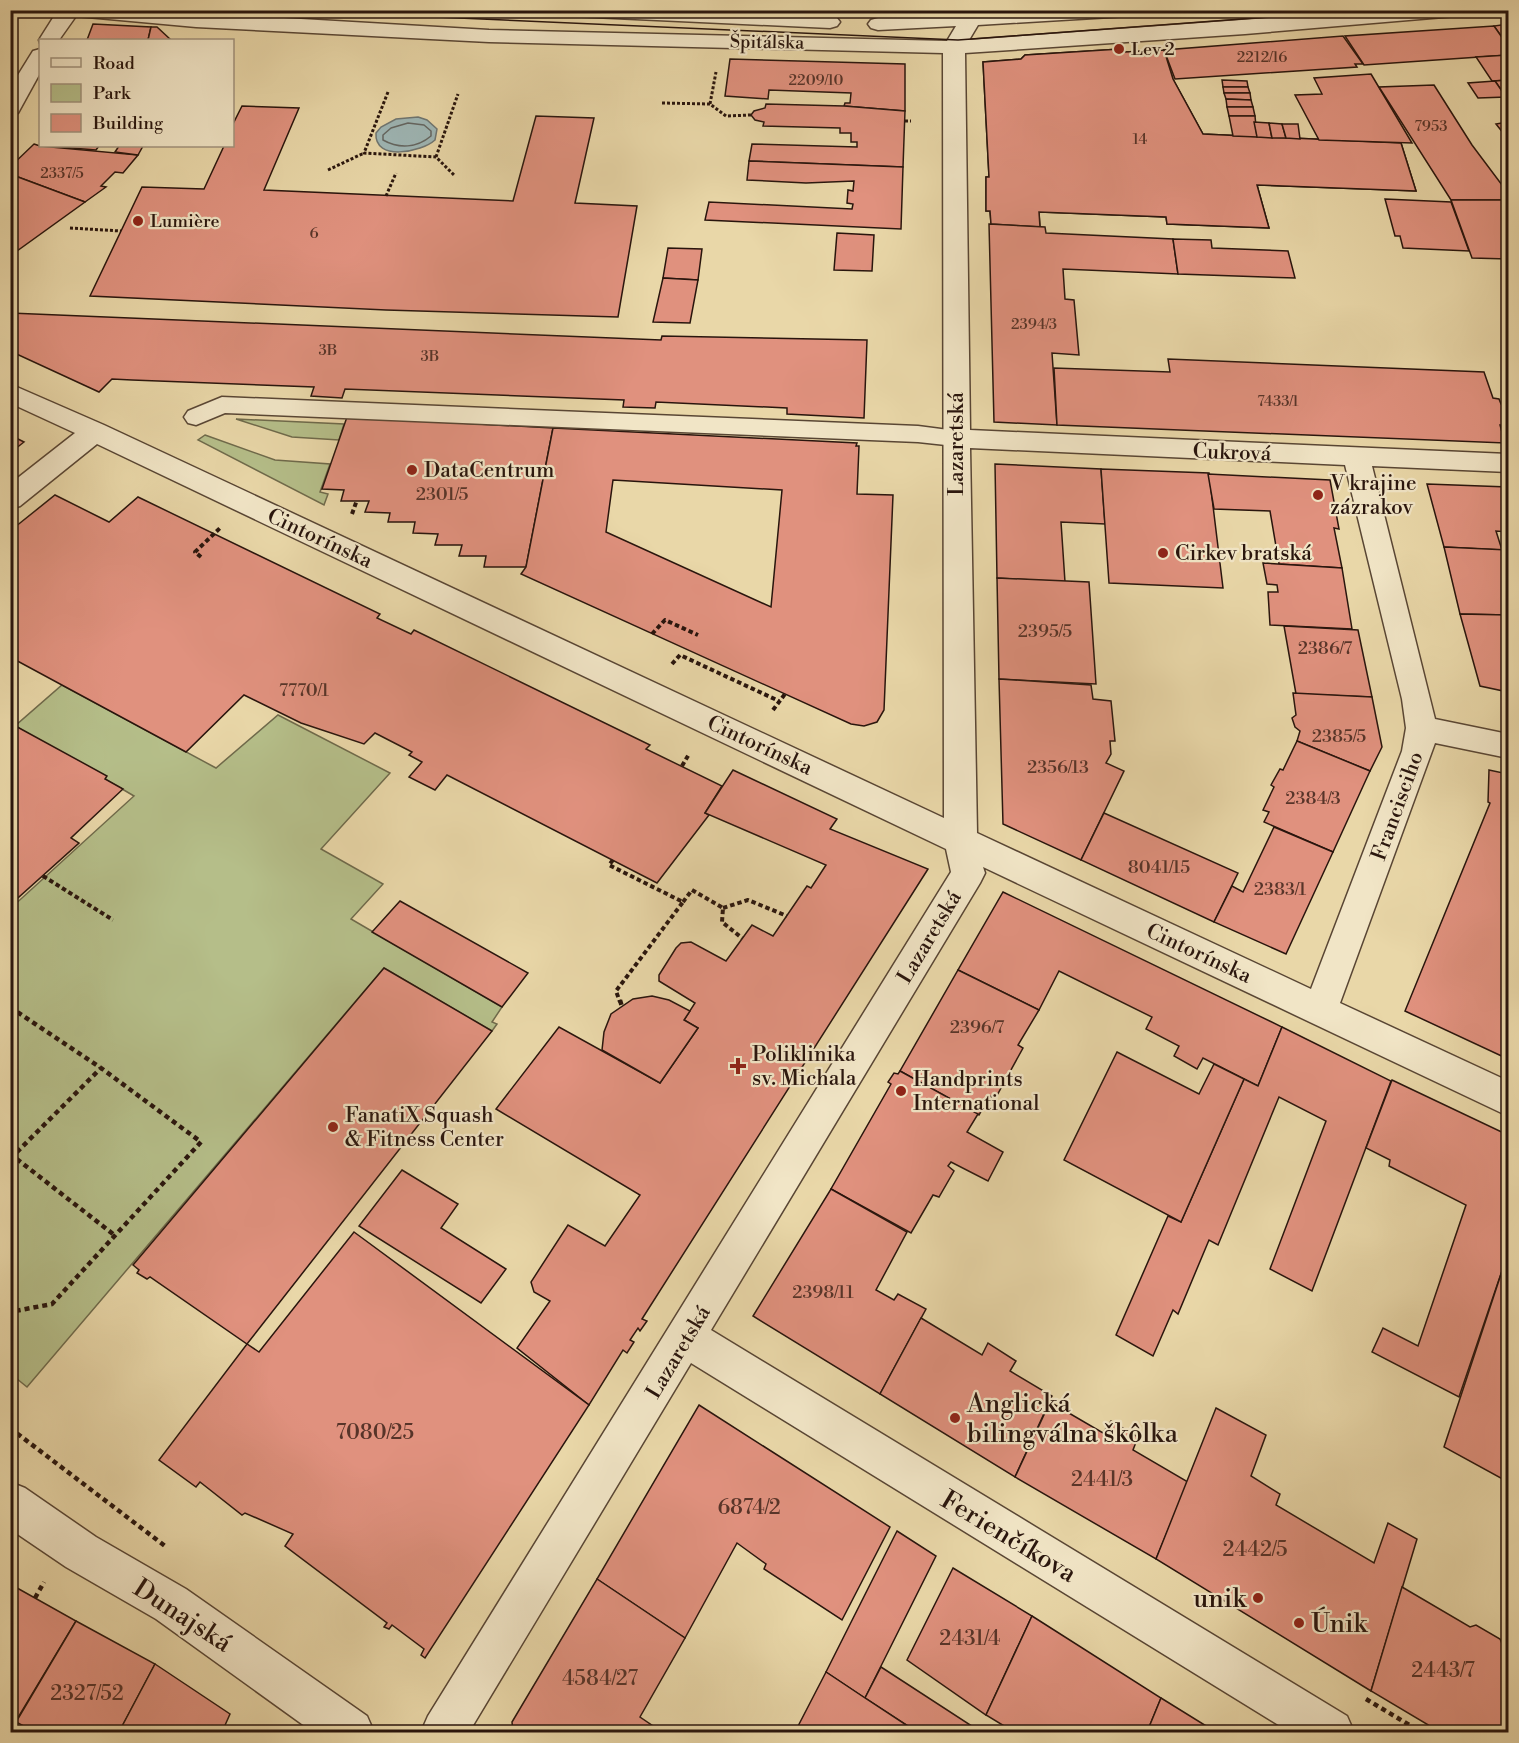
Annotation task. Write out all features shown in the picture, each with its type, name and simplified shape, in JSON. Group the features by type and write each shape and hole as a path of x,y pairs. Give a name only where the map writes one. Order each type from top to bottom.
{"street":[{"path":"50,39 70,10"},
{"name":"Špitálska","path":"77,10 186,20 531,38 954,47 1245,28 1456,10"},
{"path":"531,38 551,24 561,10"},
{"name":"Špitálska","path":"571,10 854,23 915,17 970,20 1128,10"},
{"path":"906,46 915,17"},
{"path":"954,47 970,20"},
{"name":"Lazaretská","path":"444,1732 687,1338 968,873 959,805 954,47"},
{"path":"10,108 18,82 39,56"},
{"name":"Cintorínska","path":"10,392 1509,1099"},
{"path":"196,417 222,405 233,405 918,434 955,438"},
{"path":"10,499 95,431"},
{"name":"Cukrová","path":"955,438 1509,463"},
{"name":"Francisciho","path":"1320,1010 1418,751 1422,728 1417,699 1356,456"},
{"path":"1422,728 1509,746"},
{"name":"Ferienčíkova","path":"687,1338 1331,1732"},
{"name":"Dunajská","path":"10,1503 81,1552 171,1605 351,1732"}],"path":[{"path":"710,104 717,64"},
{"path":"364,153 388,92"},
{"path":"436,157 458,94"},
{"path":"662,103 710,104 726,117 751,115"},
{"path":"905,121 911,121"},
{"path":"328,170 364,153 436,157 454,175"},
{"path":"386,196 396,173"},
{"path":"70,228 121,231"},
{"path":"201,557 195,552 214,534"},
{"path":"652,634 665,620 698,635"},
{"path":"680,655 779,701"},
{"path":"772,711 785,694"},
{"path":"613,860 609,865 683,902"},
{"path":"43,876 113,920"},
{"path":"621,1007 616,991 692,890 723,908"},
{"path":"723,908 736,899 752,899 787,916"},
{"path":"723,908 722,922 742,938"},
{"path":"10,1007 101,1068 201,1142 113,1234 52,1304 10,1311"},
{"path":"101,1068 11,1156 113,1234"},
{"path":"35,1598 44,1581"},
{"path":"1360,1696 1421,1732"}],"green space":[{"path":"236,419 344,424 339,440 292,437"},
{"path":"205,435 275,460 330,464 320,492 328,494 324,505 198,440"},
{"path":"62,685 216,768 278,715 390,773 321,849 383,884 351,919 502,1007 492,1022 497,1024 492,1031 384,968 27,1387 11,1374 11,908 134,796 15,726"}],"water":[{"path":"418,117 427,120 437,129 435,140 429,144 400,152 383,148 377,142 376,133 381,127 396,119"}],"building":[{"path":"748,10 877,10 877,13 808,13"},
{"path":"93,24 151,27 148,39 87,39"},
{"path":"1508,24 1508,46 1494,26"},
{"path":"1494,26 1508,46 1508,55 1364,65 1345,36"},
{"path":"151,27 157,27 170,39 148,39"},
{"path":"1343,36 1363,64 1355,64 1357,67 1175,79 1164,50"},
{"path":"1120,49 1125,52 1164,50 1173,79 1203,134 1401,143 1416,191 1257,185 1269,228 1167,224 1166,217 1039,212 1040,227 991,224 990,211 986,211 986,177 989,177 983,62 1021,59 1025,55","holes":["1131,86 1156,134 1034,130 1032,92 1068,90 1069,98 1073,100 1110,98 1113,96 1106,87","1037,166 1067,167 1070,204 1039,204","1130,170 1160,171 1166,208 1135,207"]},
{"path":"1120,49 1125,52 1164,50 1173,79 1203,134 1401,143 1416,191 1257,185 1269,228 1167,224 1166,217 1039,212 1040,227 991,224 990,211 986,211 986,177 989,177 983,62 1021,59 1025,55"},
{"path":"1508,55 1508,80 1492,81 1476,57"},
{"path":"730,59 905,64 905,111 844,106 845,103 850,103 851,93 769,90 768,99 725,96"},
{"path":"1371,74 1412,143 1319,140 1295,95 1322,94 1314,78"},
{"path":"1222,80 1247,81 1248,87 1223,87"},
{"path":"1508,80 1508,97 1506,97 1495,81"},
{"path":"1495,81 1506,97 1478,98 1468,83"},
{"path":"1434,85 1472,145 1508,193 1508,200 1451,200 1379,87"},
{"path":"1223,87 1248,87 1250,93 1224,93"},
{"path":"1224,93 1250,93 1251,100 1226,99"},
{"path":"1226,99 1251,100 1253,107 1227,107"},
{"path":"766,104 844,106 905,111 903,167 749,161 752,144 857,147 857,142 851,142 851,133 840,133 840,128 763,126 764,122 755,120 751,115 754,111 765,108"},
{"path":"242,106 299,108 264,190 513,201 536,116 594,118 575,203 637,206 618,317 386,310 90,296 142,187 204,189 224,147 234,147 234,122"},
{"path":"1227,107 1253,107 1255,116 1229,116"},
{"path":"1229,116 1255,116 1257,137 1233,136"},
{"path":"1254,122 1269,123 1272,138 1257,137"},
{"path":"1508,122 1508,139 1496,124"},
{"path":"1269,123 1282,124 1286,138 1272,138"},
{"path":"1282,124 1298,124 1300,139 1286,138"},
{"path":"34,144 39,147 138,155 123,173 115,172 101,186 106,187 85,202 10,174 10,167"},
{"path":"59,147 98,147 96,150"},
{"path":"118,147 142,147 138,155 115,152"},
{"path":"749,161 903,167 901,229 705,220 709,202 852,209 853,204 847,203 848,190 853,191 854,181 806,183 747,180"},
{"path":"10,174 85,202 10,256"},
{"path":"1385,199 1451,202 1469,251 1403,248 1400,236 1395,236"},
{"path":"1451,200 1508,200 1508,259 1472,258"},
{"path":"989,224 1045,227 1046,233 1173,239 1178,274 1063,269 1065,299 1074,300 1079,355 1052,353 1057,425 994,422"},
{"path":"837,233 874,235 872,271 834,270"},
{"path":"1173,239 1211,240 1212,248 1288,251 1295,278 1178,274"},
{"path":"668,248 702,249 698,280 663,278"},
{"path":"663,278 698,280 690,323 653,322"},
{"path":"10,313 661,340 662,336 867,340 864,418 787,414 787,408 656,402 655,408 623,407 624,400 345,389 342,398 311,396 314,387 112,379 99,392 10,351"},
{"path":"1168,359 1484,372 1493,398 1499,399 1501,404 1508,404 1508,419 1505,419 1507,425 1500,425 1505,443 1057,425 1054,368 1170,372"},
{"path":"347,417 553,428 526,567 484,567 486,556 459,556 462,545 435,545 438,534 413,533 415,522 388,522 390,513 365,512 369,501 341,501 344,490 322,489"},
{"path":"553,428 857,443 856,446 859,446 857,494 893,495 884,710 877,722 864,726 851,724 521,574 526,567","holes":["613,480 782,490 771,607 606,532"]},
{"path":"10,435 24,442 10,453"},
{"path":"995,464 1101,469 1105,524 1061,522 1065,582 997,578"},
{"name":"Cirkev bratská","path":"1101,469 1209,473 1223,588 1109,583"},
{"path":"1208,474 1330,480 1339,529 1334,528 1342,568 1279,564 1270,511 1214,509"},
{"path":"1427,484 1508,487 1508,532 1496,531 1502,550 1444,547"},
{"path":"55,495 109,522 138,497 380,614 377,618 411,634 414,630 650,745 646,749 722,786 705,813 709,815 657,883 447,775 435,790 409,777 422,762 409,755 412,752 375,733 364,744 301,723 244,695 186,752 10,657 10,531"},
{"path":"1444,547 1508,550 1508,615 1460,614"},
{"path":"1263,563 1342,568 1352,629 1270,625 1268,592 1278,592 1277,585 1267,584"},
{"path":"997,578 1089,582 1096,684 999,679"},
{"path":"1460,614 1508,615 1508,692 1480,686"},
{"path":"1284,626 1358,630 1372,697 1296,694"},
{"path":"999,679 1091,685 1093,699 1111,701 1115,741 1110,741 1111,754 1106,763 1124,771 1081,860 1003,824"},
{"path":"1293,693 1372,697 1382,747 1370,771 1297,741 1300,731 1295,727 1292,718 1296,715"},
{"path":"10,723 107,776 105,779 123,789 71,838 79,843 10,905"},
{"path":"1297,741 1370,771 1333,852 1264,822 1269,812 1263,810 1274,787 1271,785 1280,769 1283,770"},
{"name":"Poliklinika sv. Michala","path":"733,770 837,819 830,829 928,869 642,1319 647,1321 640,1331 638,1328 630,1340 634,1342 627,1353 623,1350 589,1405 517,1348 550,1301 534,1292 531,1282 568,1225 605,1246 640,1195 496,1109 559,1027 660,1083 698,1028 684,1020 695,1003 659,981 659,975 676,948 681,943 691,942 726,961 752,925 773,936 807,886 811,888 826,865 705,813"},
{"path":"1489,770 1508,774 1508,1059 1405,1011 1490,803 1488,802"},
{"path":"1104,813 1238,873 1214,922 1081,860"},
{"path":"1274,827 1333,852 1286,954 1214,922 1232,886 1243,892"},
{"path":"1003,892 1282,1027 1258,1086 1203,1058 1197,1069 1174,1056 1179,1046 1146,1029 1152,1017 1059,971 1039,1010 958,970"},
{"path":"400,901 528,973 502,1007 372,932"},
{"name":"FanatiX Squash & Fitness Center","path":"384,968 492,1031 247,1344 150,1277 147,1279 137,1273 139,1270 133,1265"},
{"path":"958,970 1039,1010 1018,1045 1023,1048 995,1099 990,1096 979,1115 900,1071"},
{"path":"652,996 669,1000 690,1011 684,1020 698,1028 660,1083 602,1050 604,1032 611,1014 633,999"},
{"path":"1282,1027 1391,1081 1312,1291 1270,1269 1326,1121 1279,1097 1218,1245 1209,1240 1178,1314 1173,1310 1153,1356 1116,1335 1168,1216 1181,1222 1244,1079 1258,1086"},
{"path":"1117,1052 1199,1094 1214,1064 1244,1079 1181,1222 1064,1160"},
{"path":"900,1071 978,1114 967,1132 1003,1152 988,1181 951,1162 948,1166 954,1171 939,1197 933,1195 911,1233 831,1189 891,1084 888,1082 894,1073 898,1074"},
{"path":"1392,1080 1508,1135 1508,1253 1459,1397 1372,1352 1383,1328 1418,1346 1466,1205 1389,1166 1390,1160 1366,1148"},
{"path":"402,1170 458,1204 441,1228 506,1269 481,1303 359,1226"},
{"path":"831,1189 907,1232 876,1290 894,1300 898,1294 926,1309 880,1394 753,1316"},
{"path":"354,1232 589,1405 425,1658 421,1655 424,1649 392,1625 389,1629 384,1627 387,1623 285,1546 293,1534 245,1513 242,1515 200,1482 196,1487 159,1460 247,1344 259,1352"},
{"path":"1508,1253 1508,1482 1444,1447"},
{"path":"921,1318 982,1355 988,1343 1016,1361 1010,1371 1052,1396 1015,1477 880,1394"},
{"path":"1050,1402 1103,1433 1111,1421 1138,1437 1133,1450 1188,1482 1156,1559 1015,1477"},
{"path":"699,1405 890,1527 842,1620 764,1569 766,1564 737,1543 685,1638 597,1579"},
{"path":"1216,1408 1266,1435 1251,1476 1280,1494 1276,1505 1374,1563 1388,1523 1417,1539 1371,1691 1156,1559"},
{"path":"897,1531 936,1556 865,1698 826,1672"},
{"path":"953,1568 1032,1616 986,1715 907,1660"},
{"path":"597,1579 685,1638 640,1717 662,1732 513,1732 512,1722"},
{"path":"10,1584 76,1621 10,1731"},
{"path":"1402,1587 1470,1627 1476,1625 1500,1639 1508,1650 1508,1732 1440,1732 1371,1691"},
{"path":"1032,1616 1161,1698 1147,1732 1014,1732 986,1715"},
{"path":"76,1621 155,1664 119,1732 35,1732 16,1722"},
{"path":"155,1664 230,1714 222,1732 119,1732"},
{"path":"881,1667 978,1730 977,1732 917,1732 865,1698"},
{"path":"826,1672 865,1698 917,1732 795,1732"},
{"path":"1161,1698 1216,1732 1147,1732"}],"tram line":[{"path":"277,10 958,40 1363,10"}],"place":[{"name":"Lev 2","path":"1119,49"},
{"name":"Lumière","path":"138,221"},
{"name":"DataCentrum","path":"412,470"},
{"name":"V krajine zázrakov","path":"1318,495"},
{"name":"Cirkev bratská","path":"1163,553"},
{"name":"Poliklinika sv. Michala","path":"738,1066"},
{"name":"Handprints International","path":"901,1091"},
{"name":"FanatiX Squash & Fitness Center","path":"333,1127"},
{"name":"Anglická bilingválna škôlka","path":"955,1418"},
{"name":"unik","path":"1258,1598"},
{"name":"Únik","path":"1299,1623"}]}
